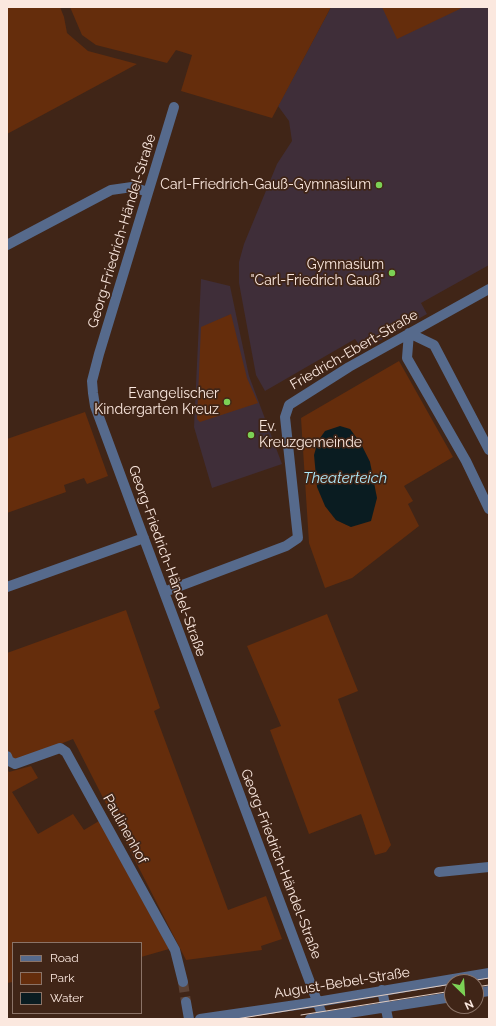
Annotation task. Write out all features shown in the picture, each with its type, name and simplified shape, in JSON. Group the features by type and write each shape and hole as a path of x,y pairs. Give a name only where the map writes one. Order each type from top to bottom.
{"street":[{"name":"Georg-Friedrich-Händel-Straße","path":"174,107 92,380 95,406 323,1017"},
{"path":"7,245 111,190 132,187 148,192"},
{"name":"Friedrich-Ebert-Straße","path":"164,592 286,546 298,538 285,417 289,405 349,367 489,289"},
{"path":"489,450 434,345 409,334 407,358 466,461 489,509"},
{"path":"7,587 144,538"},
{"name":"Paulinenhof","path":"7,756 9,761 15,764 60,748 66,752 175,950 183,982"},
{"path":"439,872 489,867"},
{"name":"August-Bebel-Straße","path":"200,1019 317,1002 489,973"},
{"path":"382,990 388,1019"},
{"path":"310,1019 444,998"},
{"path":"186,1002 189,1019"}],"shaded area":[{"name":"Carl-Friedrich-Gauß-Gymnasium","path":"331,7 489,7 489,265 421,303 427,314 363,350 355,339 265,391 256,375 239,283 239,262 244,244 277,164 292,141 289,121 278,106"},
{"name":"Evangelischer Kindergarten Kreuz","path":"201,279 230,286 249,376 282,464 212,488 194,427"}],"green space":[{"path":"7,7 60,7 64,17 67,33 88,51 137,64 7,134"},
{"path":"70,7 331,7 272,118 181,91 192,55 176,50 167,63 96,45 82,35"},
{"path":"382,7 464,7 397,39"},
{"path":"231,314 247,378 258,403 200,422 197,419 201,327"},
{"path":"399,361 453,457 404,486 413,501 408,504 419,526 352,578 325,588 309,543 301,418","holes":["350,429 361,444 370,462 351,527 336,520 325,506"]},
{"path":"85,412 108,476 87,484 84,478 64,485 66,492 7,513 7,439"},
{"path":"126,610 160,708 154,711 228,910 266,896 282,939 261,946 262,950 186,960 73,739 17,761 11,758 7,748 7,653"},
{"path":"327,614 358,691 338,699 391,845 386,852 375,855 361,814 309,834 270,730 281,726 247,646"},
{"path":"31,766 38,778 12,792 38,834 73,814 84,830 99,821 169,949 142,957 142,942 12,942 12,982 7,983 7,768 9,772"}],"water":[{"name":"Theaterteich","path":"340,426 350,429 361,444 370,462 377,498 371,521 351,527 336,520 325,506 317,487 314,455 318,441 325,431"}],"tunnel":[{"path":"183,982 186,1002"}],"tram line":[{"path":"484,979 489,978"},
{"path":"236,1019 444,985"},
{"path":"484,986 489,985"},
{"path":"301,1015 444,992"}],"place":[{"name":"Carl-Friedrich-Gauß-Gymnasium","path":"379,185"},
{"name":"Gymnasium \"Carl-Friedrich Gauß\"","path":"392,273"},
{"name":"Evangelischer Kindergarten Kreuz","path":"227,402"},
{"name":"Ev. Kreuzgemeinde","path":"251,435"}]}
